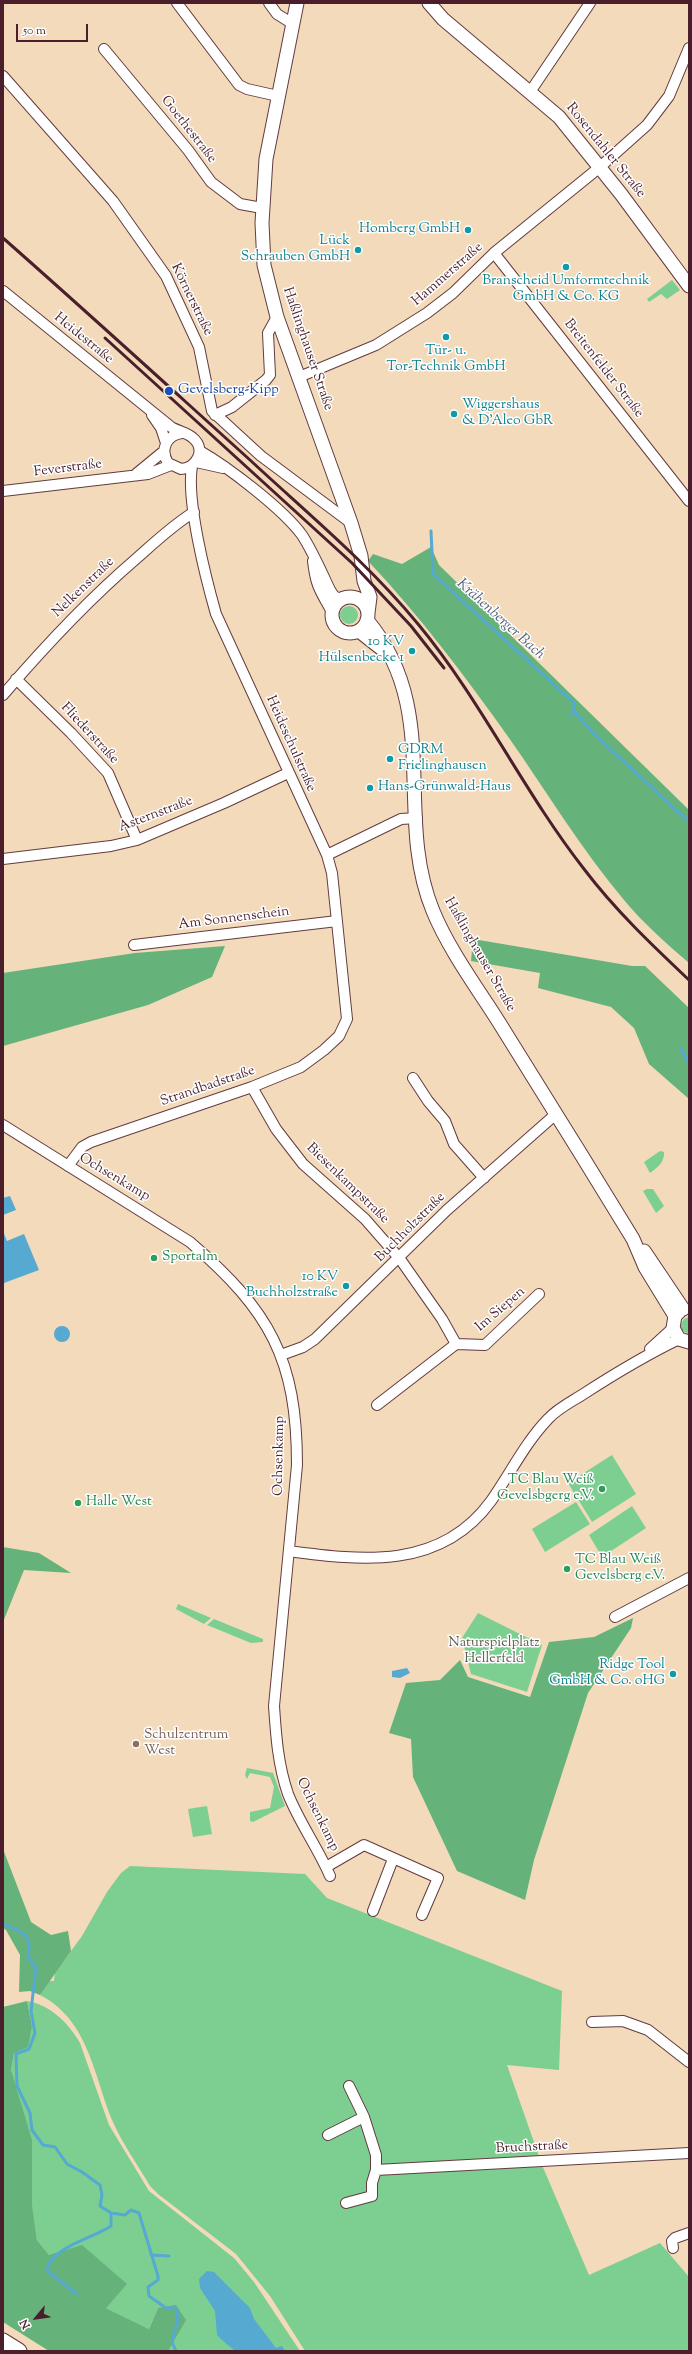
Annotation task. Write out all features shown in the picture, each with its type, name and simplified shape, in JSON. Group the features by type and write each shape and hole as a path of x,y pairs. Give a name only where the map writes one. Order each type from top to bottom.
{"highway":[{"path":"3,2341 19,2351"}],"main road":[{"name":"Haßlinghauser Straße","path":"297,3 266,159 262,208 264,265 277,317 351,523 361,556 364,581 370,597 367,617 383,638 402,684 410,714 420,864 425,891 434,913 556,1114 633,1239 653,1262 683,1329"},
{"name":"Rosendahler Straße","path":"428,3 443,19 559,117 600,167 689,286"},
{"path":"347,598 364,604 367,617 359,631 351,633 340,630 334,624 332,612 335,605 347,598 364,581"},
{"name":"Haßlinghauser Straße","path":"359,631 390,655"}],"street":[{"path":"177,3 239,85 247,89 278,96"},
{"path":"268,3 277,14 293,24"},
{"path":"530,92 590,3"},
{"name":"Hammerstraße","path":"299,377 376,345 404,329 453,293 494,253 600,167 658,113 669,96 689,48"},
{"name":"Goethestraße","path":"104,49 184,145 211,182 240,204 262,208"},
{"name":"Körnerstraße","path":"3,76 113,201 166,276 199,347 209,406 215,414 261,456 351,523"},
{"name":"Breitenfelder Straße","path":"494,253 689,502"},
{"name":"Heidestraße","path":"3,291 146,407 182,434 192,437 200,451 228,469 283,515 301,534 313,553 330,590 347,598"},
{"path":"215,414 232,407 266,380 270,375 268,333 277,317"},
{"name":"Heidestraße","path":"146,407 161,428 167,460 174,467 184,469 194,464 228,469"},
{"path":"136,474 165,447 174,435 182,434"},
{"path":"194,464 200,451"},
{"name":"Heideschulstraße","path":"194,464 192,485 194,512 209,590 216,614 327,855 332,873 347,1019"},
{"path":"174,467 192,485"},
{"name":"Feverstraße","path":"3,491 136,474 148,474 174,467"},
{"name":"Nelkenstraße","path":"3,695 16,679 102,588 172,528 194,512"},
{"name":"Heidestraße","path":"313,553 316,580 321,596 332,612"},
{"name":"Fliederstraße","path":"16,679 71,733 108,773 137,840"},
{"name":"Asternstraße","path":"3,859 111,846 137,840 224,803 288,773"},
{"path":"327,855 401,819 417,818"},
{"name":"Am Sonnenschein","path":"134,945 337,921"},
{"name":"Strandbadstraße","path":"68,1166 82,1147 91,1142 252,1087 307,1063 340,1036 347,1019"},
{"path":"413,1078 428,1101 445,1121 454,1144 484,1178"},
{"name":"Biesenkampstraße","path":"252,1087 276,1129 303,1164 365,1219 400,1259"},
{"name":"Buchholzstraße","path":"282,1355 315,1339 400,1259 447,1210 556,1114"},
{"name":"Ochsenkamp","path":"3,1125 190,1242 218,1266 254,1306 282,1355 294,1399 297,1430 297,1465 274,1706 280,1767 289,1794 328,1871 364,1846 393,1860 438,1878 422,1915"},
{"path":"377,1405 456,1344 442,1319 400,1259"},
{"name":"Im Siepen","path":"456,1344 485,1345 539,1294"},
{"path":"289,1551 350,1559 382,1559 414,1553 443,1541 468,1526 480,1514 491,1501 523,1451 549,1418 683,1329"},
{"path":"615,1617 689,1578"},
{"path":"373,1911 393,1860"},
{"path":"592,2022 623,2021 648,2030 689,2062"},
{"path":"346,2203 372,2196 372,2183 376,2170 376,2155 364,2117 349,2086"},
{"path":"328,2135 364,2117"},
{"name":"Bruchstraße","path":"376,2170 689,2153"},
{"path":"673,2248 672,2241 675,2238 689,2233"}],"green space":[{"path":"672,280 680,290 667,299 661,294 649,302 647,299"},
{"path":"431,547 439,565 689,810 689,963 639,917 608,881 509,738 459,669 406,603 368,561 373,554 402,564"},
{"path":"349,606 355,609 358,615 355,621 349,624 343,621 340,615 343,609"},
{"path":"473,939 632,966 645,966 689,1008 689,1099 649,1064 634,1028 611,1007 538,988 540,973 471,961"},
{"path":"225,946 212,977 148,1005 3,1046 3,973 135,953"},
{"path":"660,1151 664,1152 662,1162 650,1173 644,1162"},
{"path":"653,1189 664,1206 656,1213 643,1191"},
{"path":"689,1317 689,1334 681,1330 681,1324 684,1319"},
{"name":"TC Blau Weiß Gevelsbgerg e.V.","path":"612,1455 636,1494 592,1522 568,1483"},
{"name":"TC Blau Weiß Gevelsbgerg e.V.","path":"576,1502 590,1524 545,1552 532,1529"},
{"name":"TC Blau Weiß Gevelsbgerg e.V.","path":"632,1506 646,1528 602,1557 589,1535"},
{"path":"3,1547 39,1553 71,1573 24,1570 3,1622"},
{"path":"178,1604 211,1618 204,1624 176,1609"},
{"name":"Naturspielplatz Hellerfeld","path":"478,1613 542,1645 527,1692 471,1674 462,1638"},
{"path":"633,1618 631,1628 588,1693 534,1860 525,1900 457,1871 413,1777 411,1739 389,1733 406,1683 440,1680 460,1660 468,1677 530,1697 549,1642 594,1637"},
{"path":"214,1619 263,1639 263,1642 251,1643 207,1625"},
{"path":"247,1768 273,1773 285,1806 253,1822 250,1821 250,1812 270,1808 274,1787 270,1777 250,1773 247,1779 245,1775"},
{"path":"207,1806 212,1834 193,1837 188,1809"},
{"path":"3,1849 31,1922 51,1935 68,1931 71,1951 40,1995 30,1991 19,1992 20,1955 6,1930 3,1928"},
{"path":"130,1866 305,1874 327,1898 562,1991 559,2070 507,2065 542,2165 589,2275 660,2243 689,2277 689,2351 305,2351 270,2296 236,2254 158,2194 150,2186 126,2147 113,2122 88,2051 80,2034 69,2019 56,2006 40,1995 49,1981 54,1981 55,1973 82,1936 107,1892 121,1873"},
{"path":"27,2001 43,2006 51,2011 70,2028 75,2035 80,2043 109,2125 149,2191 234,2258 254,2282 300,2351 168,2351 158,2308 149,2329 106,2308 49,2255 37,2240 11,2069 14,2053 32,2026"},
{"path":"27,2001 32,2026 28,2047 14,2053 11,2070 32,2140 32,2205 37,2240 49,2255 82,2245 127,2284 106,2308 149,2329 158,2308 176,2305 186,2320 168,2351 49,2351 3,2322 3,2007"}],"water":[{"path":"10,1196 16,1210 3,1215 3,1198"},
{"path":"3,1231 7,1241 24,1234 39,1270 4,1283"},
{"path":"62,1326 68,1328 70,1334 68,1340 62,1342 56,1340 54,1334 56,1328"},
{"path":"407,1668 410,1673 400,1678 392,1677 392,1671"},
{"path":"207,2271 214,2272 250,2308 254,2319 276,2348 282,2346 285,2351 234,2350 217,2335 215,2311 200,2288 199,2279"}],"waterway":[{"name":"Krähenberger Bach","path":"431,531 433,574 574,703 574,711 571,715"},
{"path":"574,711 594,734 689,822"},
{"name":"Krähenberger Bach","path":"681,1049 689,1064"},
{"path":"3,1924 24,1934 29,1943 28,1957 36,1967 31,2011 35,2033 29,2049 16,2054 17,2086 30,2113 32,2130 43,2145 55,2147 67,2164 82,2172 100,2185 102,2195 100,2206 111,2213 125,2215 131,2210 139,2213 158,2276 158,2280 148,2287 149,2296 166,2308 176,2308 178,2319 172,2342 176,2351"},
{"path":"77,2294 49,2272 47,2269 50,2261 65,2249 111,2226 111,2213"},
{"path":"151,2255 169,2256"}],"railway":[{"path":"3,238 315,519 379,580 418,624 441,653 462,683 541,808 584,869 621,913 689,980"},
{"path":"105,338 352,563 411,626 444,668"}],"place":[{"name":"Homberg GmbH","path":"468,230"},
{"name":"Lück Schrauben GmbH","path":"358,250"},
{"name":"Branscheid Umformtechnik GmbH & Co. KG","path":"566,267"},
{"name":"Tür- u. Tor-Technik GmbH","path":"446,337"},
{"name":"Gevelsberg-Kipp","path":"169,391"},
{"name":"Wiggershaus & D'Aleo GbR","path":"454,414"},
{"name":"10 KV Hülsenbecke 1","path":"412,651"},
{"name":"GDRM Frielinghausen","path":"390,759"},
{"name":"Hans-Grünwald-Haus","path":"370,788"},
{"name":"Sportalm","path":"154,1258"},
{"name":"10 KV Buchholzstraße","path":"346,1286"},
{"name":"TC Blau Weiß Gevelsbgerg e.V.","path":"602,1489"},
{"name":"Halle West","path":"78,1503"},
{"name":"TC Blau Weiß Gevelsberg e.V.","path":"567,1569"},
{"name":"Ridge Tool GmbH & Co. oHG","path":"673,1674"},
{"name":"Schulzentrum West","path":"136,1744"}]}
